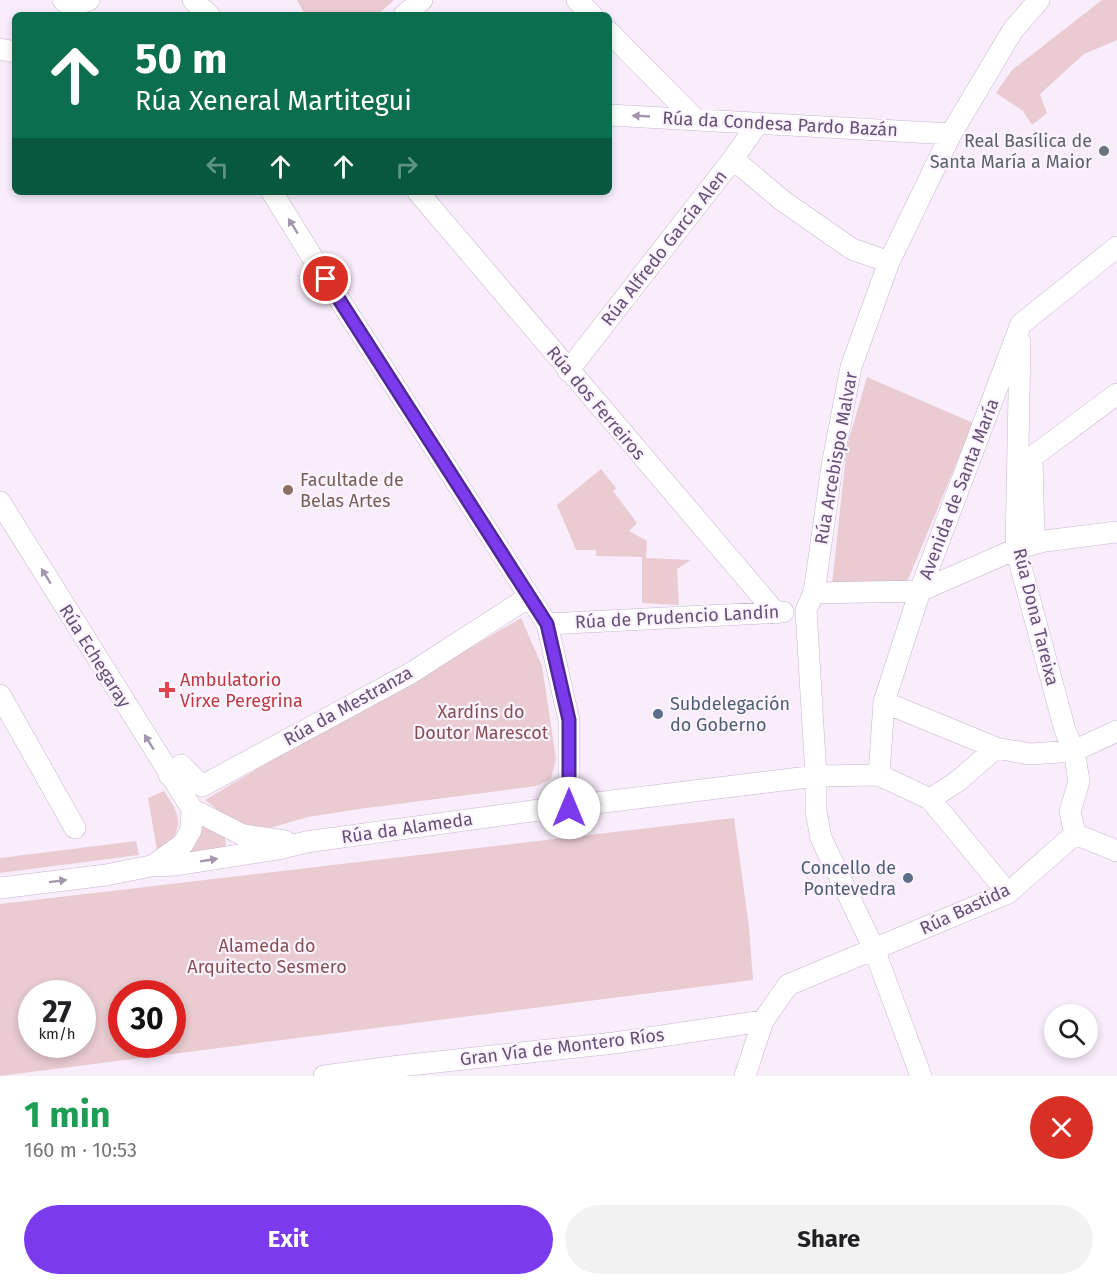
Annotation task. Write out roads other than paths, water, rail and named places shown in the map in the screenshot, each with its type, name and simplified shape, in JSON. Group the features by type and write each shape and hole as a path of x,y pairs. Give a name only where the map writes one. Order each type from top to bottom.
{"street":[{"path":"63,0 71,6 89,0"},
{"path":"194,0 206,12"},
{"path":"408,12 422,0"},
{"path":"577,0 589,12"},
{"name":"Rúa Arcebispo Malvar","path":"921,1076 874,949 821,838 816,811 810,602 832,466 852,367 889,262 951,134 1013,30 1038,0"},
{"path":"612,35 695,120"},
{"name":"Rúa da Condesa Pardo Bazán","path":"612,115 951,134"},
{"name":"Rúa Alfredo García Alen","path":"568,370 733,159 758,123"},
{"path":"733,159 783,201 852,249 889,262"},
{"path":"274,195 547,624 569,720 569,808"},
{"name":"Rúa dos Ferreiros","path":"421,195 776,613"},
{"path":"1021,324 1117,247"},
{"name":"Avenida de Santa María","path":"879,775 884,702 920,591 1021,324"},
{"name":"Rúa Dona Tareixa","path":"1021,324 1018,399 1025,547 1065,730 1074,751 1079,781 1070,812 1075,834"},
{"path":"1032,457 1117,394"},
{"path":"993,398 1030,399 1032,457 1025,547"},
{"name":"Rúa Echegaray","path":"0,502 192,809 243,835 306,842"},
{"path":"920,591 1025,547 1117,532"},
{"name":"Rúa de Prudencio Landín","path":"547,624 776,613 810,602 920,591"},
{"name":"Rúa da Mestranza","path":"169,775 181,765 202,786 411,673 530,597"},
{"path":"0,695 75,828"},
{"path":"884,702 996,748 1030,754 1074,751 1115,735"},
{"path":"930,799 958,781 996,748"},
{"path":"879,775 930,799 1008,893"},
{"name":"Rúa da Alameda","path":"0,888 106,875 151,866 176,865 278,849 306,842 816,776 879,775"},
{"path":"151,866 183,844 191,830 192,809"},
{"path":"1075,834 1117,851"},
{"name":"Rúa Bastida","path":"745,1076 763,1021 788,985 1008,893 1075,834"},
{"name":"Gran Vía de Montero Ríos","path":"324,1076 401,1071 763,1021"}],"place":[{"name":"Real Basílica de Santa María a Maior","path":"1104,151"},
{"name":"Facultade de Belas Artes","path":"288,490"},
{"name":"Ambulatorio Virxe Peregrina","path":"167,690"},
{"name":"Subdelegación do Goberno","path":"658,714"},
{"name":"Concello de Pontevedra","path":"908,878"}],"park label":[{"name":"Xardíns do Doutor Marescot","path":"481,722"},
{"name":"Alameda do Arquitecto Sesmero","path":"267,956"}]}
